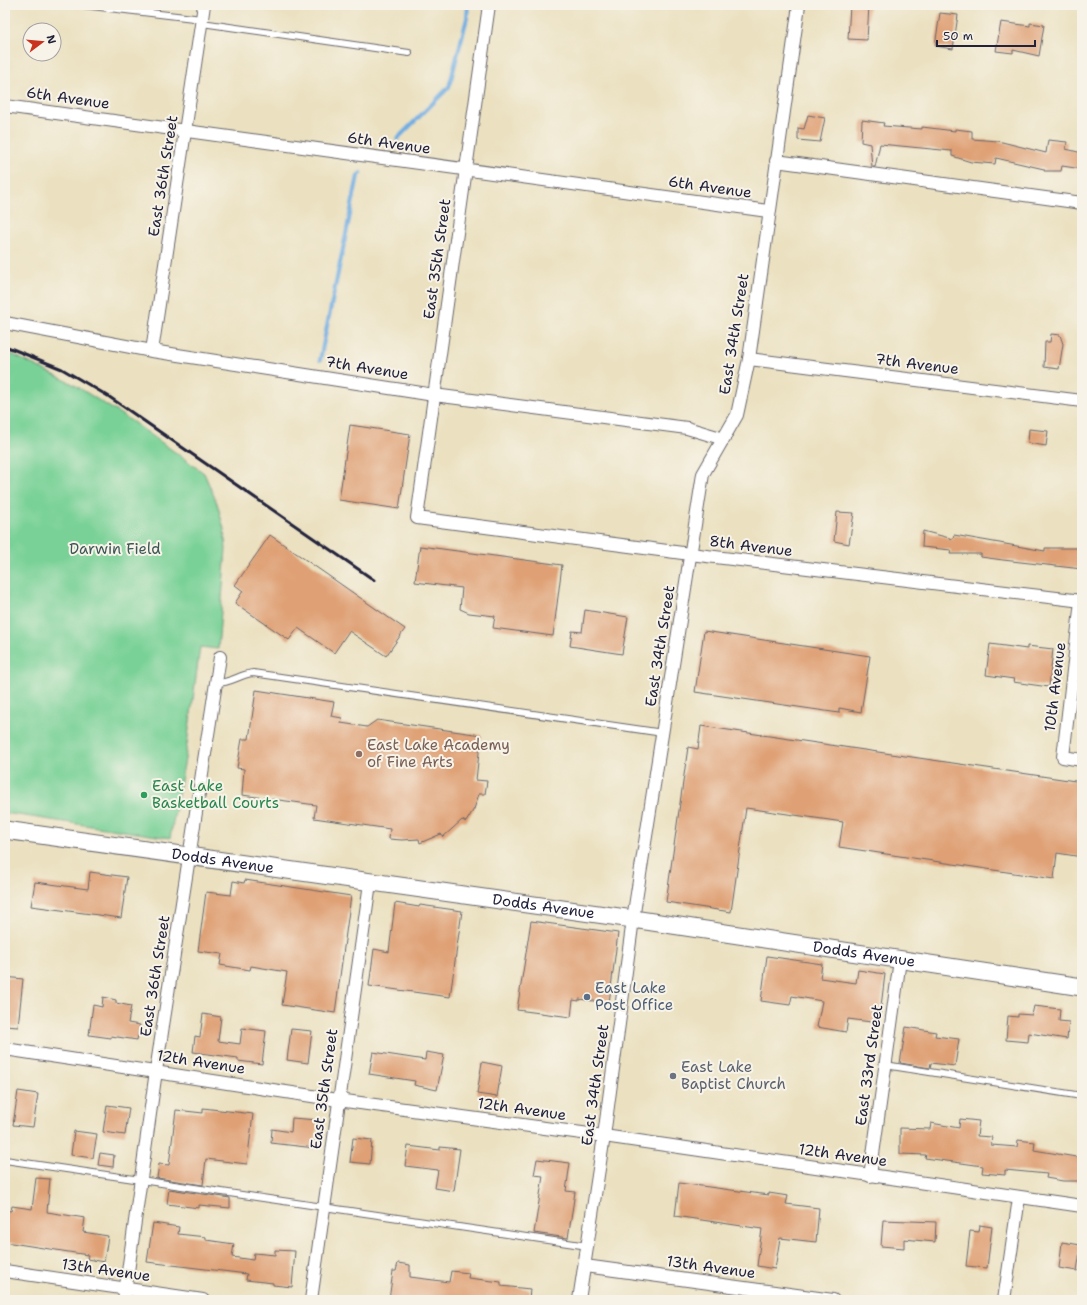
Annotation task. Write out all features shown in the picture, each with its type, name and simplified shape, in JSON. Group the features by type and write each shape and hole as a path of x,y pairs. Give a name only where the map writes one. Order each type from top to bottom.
{"street":[{"name":"East 36th Street","path":"152,351 204,5"},
{"name":"East 35th Street","path":"417,518 489,5"},
{"name":"East 34th Street","path":"579,1300 604,1136 633,919 703,474 737,415 748,359 768,211 799,5"},
{"name":"6th Avenue","path":"5,106 768,211"},
{"path":"776,161 1082,203"},
{"name":"7th Avenue","path":"5,323 152,351 434,395 687,428 724,439"},
{"name":"7th Avenue","path":"748,359 1082,401"},
{"name":"8th Avenue","path":"417,518 690,554 1082,601"},
{"name":"10th Avenue","path":"1082,601 1062,757 1082,760"},
{"name":"East 36th Street","path":"125,1294 156,1071 220,657"},
{"name":"Dodds Avenue","path":"5,830 370,883 633,919 1082,987"},
{"name":"East 35th Street","path":"311,1300 323,1206 370,883"},
{"name":"East 33rd Street","path":"870,1176 900,960"},
{"name":"12th Avenue","path":"5,1049 338,1100 604,1136 1019,1198 1082,1206"},
{"path":"1004,1300 1019,1198"},
{"name":"13th Avenue","path":"585,1266 833,1300"},
{"name":"13th Avenue","path":"5,1272 125,1294 203,1300"}],"lane":[{"path":"83,5 409,52"},
{"path":"216,683 228,683 245,674 253,673 663,733"},
{"path":"885,1065 1082,1096"},
{"path":"5,1160 588,1246"}],"green space":[{"name":"Darwin Field","path":"5,351 73,384 133,422 204,473 217,503 224,529 226,549 218,649 200,647 185,759 170,838 5,813"}],"building":[{"path":"850,5 869,5 867,40 848,39"},
{"path":"940,13 958,15 953,49 935,46"},
{"path":"1001,22 1030,26 1030,23 1044,25 1039,56 1013,50 1013,53 996,51"},
{"path":"808,115 825,118 820,142 798,140 798,128 804,129"},
{"path":"862,120 884,123 883,126 972,131 972,139 998,141 1046,153 1048,140 1067,142 1066,149 1082,153 1082,169 1062,166 1061,171 1044,171 1044,169 996,158 995,164 971,162 952,156 952,151 880,144 875,167 872,167 870,144 861,142"},
{"path":"1051,334 1060,335 1063,344 1059,369 1044,367 1045,342 1050,342"},
{"path":"350,425 410,434 399,509 339,500"},
{"path":"1029,429 1048,431 1046,446 1028,443"},
{"path":"837,512 854,513 849,544 834,541"},
{"path":"923,531 953,539 954,535 1045,551 1045,548 1082,548 1082,569 981,557 981,554 950,554 951,550 922,547"},
{"path":"270,535 405,629 386,656 349,631 334,653 298,628 289,640 235,603 243,591 235,585"},
{"path":"420,546 562,565 553,636 493,628 495,616 469,613 460,609 462,588 415,582"},
{"path":"585,610 628,617 622,654 570,646 572,631 582,632"},
{"path":"704,631 870,656 861,712 839,708 839,713 695,692"},
{"path":"990,644 1027,649 1027,646 1053,649 1049,687 1013,682 1014,679 986,675"},
{"name":"East Lake Academy of Fine Arts","path":"256,690 334,702 331,716 342,718 341,723 367,727 377,720 481,735 476,780 487,781 485,794 479,794 474,809 466,822 462,820 443,837 441,834 420,843 419,839 389,839 390,829 314,818 316,805 242,795 244,769 237,768 242,739 249,739"},
{"path":"701,726 1082,782 1082,857 1057,853 1054,879 839,847 843,822 746,808 731,912 666,902 688,747 698,749"},
{"path":"90,872 127,877 121,918 31,906 35,882 88,889"},
{"path":"245,880 351,896 335,1013 282,1005 287,972 251,966 250,970 220,965 222,954 198,951 206,892 231,895 233,881 244,883"},
{"path":"395,903 462,911 450,997 369,986 374,949 389,952"},
{"path":"531,921 618,933 609,1003 579,999 579,1001 573,1000 571,1017 517,1010"},
{"path":"767,956 822,964 820,978 856,983 858,970 885,974 879,1023 848,1019 846,1032 817,1027 822,1001 792,996 790,1005 761,1001"},
{"path":"5,977 23,979 18,1027 5,1026"},
{"path":"103,997 116,1000 116,1003 131,1006 128,1023 140,1025 137,1040 111,1036 111,1038 89,1035 93,1005 102,1007"},
{"path":"1034,1006 1060,1009 1059,1021 1069,1022 1067,1039 1029,1033 1028,1042 1006,1040 1008,1016 1018,1017 1018,1014 1032,1015"},
{"path":"203,1014 221,1017 218,1041 240,1044 242,1028 266,1031 262,1064 238,1061 238,1058 193,1052 195,1036 200,1037"},
{"path":"906,1027 936,1032 935,1036 959,1039 955,1066 931,1063 930,1068 900,1063"},
{"path":"291,1029 312,1031 308,1063 287,1060"},
{"path":"373,1052 425,1060 426,1052 444,1055 437,1090 414,1085 415,1081 369,1074"},
{"path":"482,1062 502,1066 497,1097 477,1094"},
{"path":"18,1091 38,1094 33,1127 13,1125"},
{"path":"107,1105 129,1108 125,1135 103,1132"},
{"path":"203,1108 253,1114 247,1164 206,1159 203,1185 157,1178 159,1164 169,1165 176,1110 203,1113"},
{"path":"292,1118 318,1120 315,1148 271,1143 272,1129 291,1132"},
{"path":"960,1119 979,1121 977,1136 992,1137 991,1145 1017,1147 1018,1140 1035,1142 1034,1150 1082,1158 1082,1181 1063,1181 1046,1178 1047,1174 1005,1170 1005,1175 982,1173 983,1166 925,1158 926,1155 900,1154 900,1128 930,1129 931,1123 959,1128"},
{"path":"74,1131 97,1134 93,1158 71,1155"},
{"path":"353,1138 372,1140 370,1164 350,1162"},
{"path":"408,1146 440,1150 440,1147 460,1149 454,1191 435,1188 438,1170 405,1166"},
{"path":"100,1153 114,1155 113,1167 98,1165"},
{"path":"537,1159 570,1163 566,1191 575,1192 568,1238 534,1233 543,1176 534,1175"},
{"path":"36,1178 50,1179 47,1212 85,1218 83,1232 108,1236 104,1262 87,1259 88,1255 5,1242 5,1210 11,1211 12,1206 32,1209"},
{"path":"679,1183 769,1195 769,1193 788,1196 786,1204 819,1208 816,1242 780,1238 775,1269 757,1266 762,1229 675,1216"},
{"path":"169,1189 230,1198 230,1208 199,1205 199,1208 167,1204"},
{"path":"883,1220 936,1222 935,1242 904,1239 904,1248 881,1246"},
{"path":"153,1223 179,1227 178,1234 206,1237 206,1240 234,1244 232,1257 253,1260 254,1253 275,1255 275,1250 295,1251 292,1287 246,1280 247,1274 147,1262"},
{"path":"980,1225 992,1227 987,1268 966,1266 970,1231 979,1232"},
{"path":"1062,1242 1081,1245 1077,1271 1059,1268"},
{"path":"398,1263 410,1265 410,1277 449,1282 451,1271 469,1273 468,1278 501,1282 501,1286 530,1289 529,1300 389,1300 393,1271 396,1271"}],"waterway":[{"path":"397,139 449,87 467,18 468,5"},
{"path":"320,360 358,176 361,173"}],"railway":[{"path":"5,346 62,369 108,396 374,580"}],"place":[{"name":"East Lake Academy of Fine Arts","path":"359,754"},
{"name":"East Lake Basketball Courts","path":"144,795"},
{"name":"East Lake Post Office","path":"587,997"},
{"name":"East Lake Baptist Church","path":"673,1076"}]}
